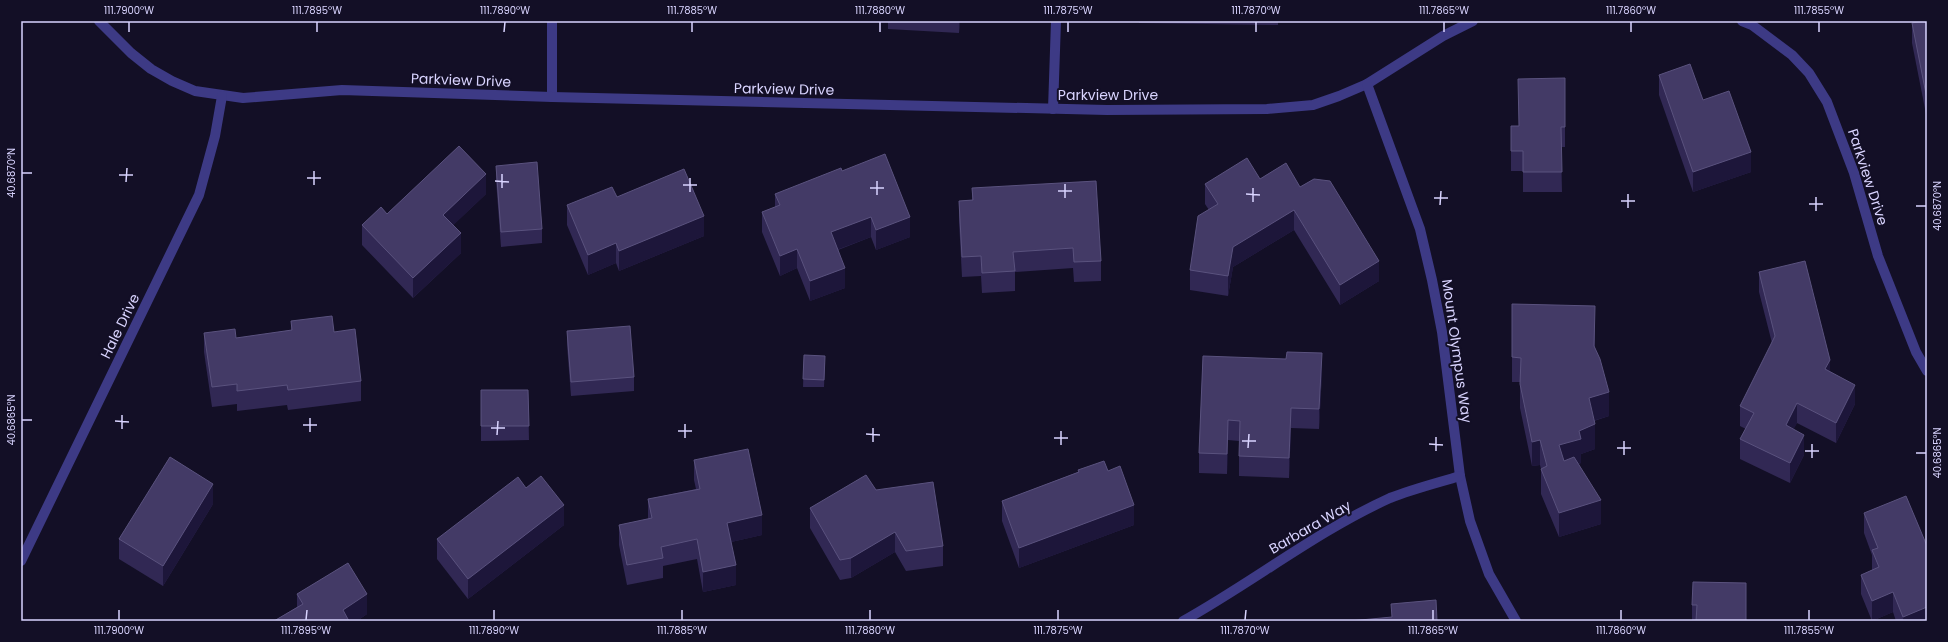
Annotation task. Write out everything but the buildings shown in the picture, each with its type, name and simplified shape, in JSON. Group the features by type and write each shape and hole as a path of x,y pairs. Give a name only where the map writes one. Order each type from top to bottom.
{"street":[{"name":"Parkview Drive","path":"99,21 131,53 151,69 172,81 195,91 243,98 342,90 552,97 1053,109 1267,109 1313,105 1340,96 1367,84 1443,36 1473,21"},
{"path":"552,21 552,97"},
{"path":"1053,109 1056,21"},
{"name":"Parkview Drive","path":"1742,21 1752,25 1792,55 1809,74 1827,102 1854,174 1878,256 1916,352 1927,371"},
{"name":"Mount Olympus Way","path":"1367,84 1420,228 1431,272 1442,332 1460,476 1470,521 1489,574 1516,621"},
{"name":"Hale Drive","path":"21,561 198,195 215,136 222,96"},
{"name":"Barbara Way","path":"1183,621 1338,526 1409,491 1460,476"}]}
